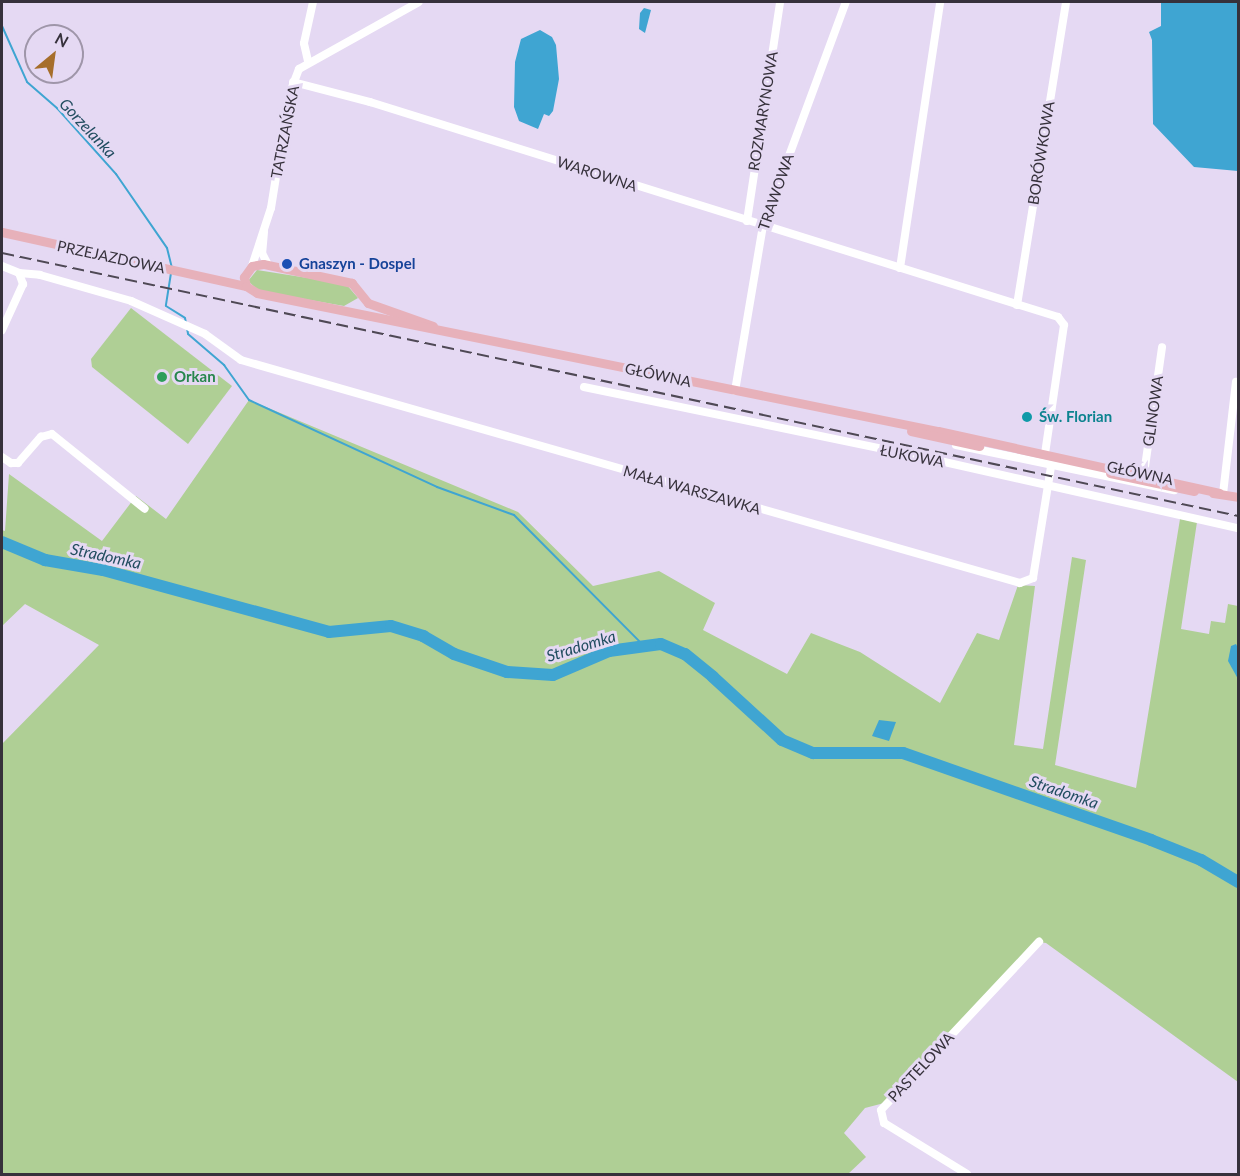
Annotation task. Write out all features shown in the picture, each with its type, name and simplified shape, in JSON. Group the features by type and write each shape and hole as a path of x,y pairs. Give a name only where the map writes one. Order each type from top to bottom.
{"main road":[{"name":"PRZEJAZDOWA","path":"2,234 246,286 257,293 347,310"},
{"name":"GŁÓWNA","path":"268,265 352,283 362,297 381,309 433,326"},
{"name":"PRZEJAZDOWA","path":"188,273 248,270 268,265"},
{"path":"246,286 248,270"},
{"path":"347,310 362,297"},
{"name":"GŁÓWNA","path":"347,310 1144,474 1221,494"},
{"name":"GŁÓWNA","path":"883,422 929,437 1189,491 1239,497"}],"street":[{"path":"313,2 304,43 308,61 420,2"},
{"name":"ROZMARYNOWA","path":"747,221 780,2"},
{"name":"TRAWOWA","path":"735,391 763,226 846,2"},
{"path":"900,268 939,2"},
{"name":"BORÓWKOWA","path":"1017,305 1065,2"},
{"name":"TATRZAŃSKA","path":"268,265 262,253 264,231 293,82 308,61"},
{"name":"WAROWNA","path":"293,82 370,102 1058,317 1064,325 1045,454"},
{"name":"TATRZAŃSKA","path":"248,270 264,231"},
{"path":"2,266 19,273 23,284 2,330"},
{"name":"MAŁA WARSZAWKA","path":"19,273 40,275 131,301 195,330 241,360 1020,583 1034,578 1051,467"},
{"name":"GLINOWA","path":"1144,474 1162,347"},
{"path":"1221,494 1236,382"},
{"name":"ŁUKOWA","path":"584,387 940,461 1047,488 1239,528"},
{"path":"2,457 10,463 18,463 41,437 52,434 145,509"},
{"name":"GŁÓWNA","path":"929,437 1051,467 1152,488 1189,491"},
{"name":"PASTELOWA","path":"967,1174 884,1123 881,1110 1039,942"}],"green space":[{"path":"257,270 346,284 358,298 344,306 259,291 248,281"},
{"name":"Orkan","path":"131,308 232,386 188,444 92,367 91,359"},
{"path":"249,400 518,512 593,586 659,571 715,603 703,630 787,674 811,633 860,652 940,703 977,633 999,640 1018,585 1035,586 1014,745 1043,749 1072,557 1086,560 1055,765 1136,788 1180,519 1197,522 1181,629 1209,634 1211,621 1225,623 1228,604 1238,606 1238,1082 1046,943 1039,942 888,1102 865,1108 844,1133 866,1157 848,1174 2,1174 2,744 99,645 25,604 2,626 2,530 5,531 9,474 102,541 136,496 166,519"}],"water":[{"path":"1161,2 1238,2 1238,171 1194,167 1153,124 1152,40 1149,32 1161,26"},
{"path":"644,8 651,10 645,33 639,29 640,13"},
{"path":"540,30 552,37 556,45 559,79 553,111 549,116 544,114 538,129 519,121 514,107 515,62 521,39"},
{"path":"1236,644 1238,679 1228,661 1231,646"},
{"path":"879,720 896,722 889,741 872,736"}],"waterway":[{"name":"Gorzelanka","path":"2,26 27,82 57,108 116,174 167,248 172,268"},
{"path":"171,273 166,306 185,318 188,334 224,365 249,400 437,487 514,515 643,645"},
{"name":"Stradomka","path":"2,542 45,560 103,570 329,632 391,626 423,636 454,654 507,672 553,675 609,651 661,644 685,654 782,740 813,753 903,753 1151,840 1201,860 1238,882"}],"railway":[{"path":"2,253 1238,516"}],"place":[{"name":"Gnaszyn - Dospel","path":"287,264"},
{"name":"Orkan","path":"162,377"},
{"name":"Św. Florian","path":"1027,417"}]}
